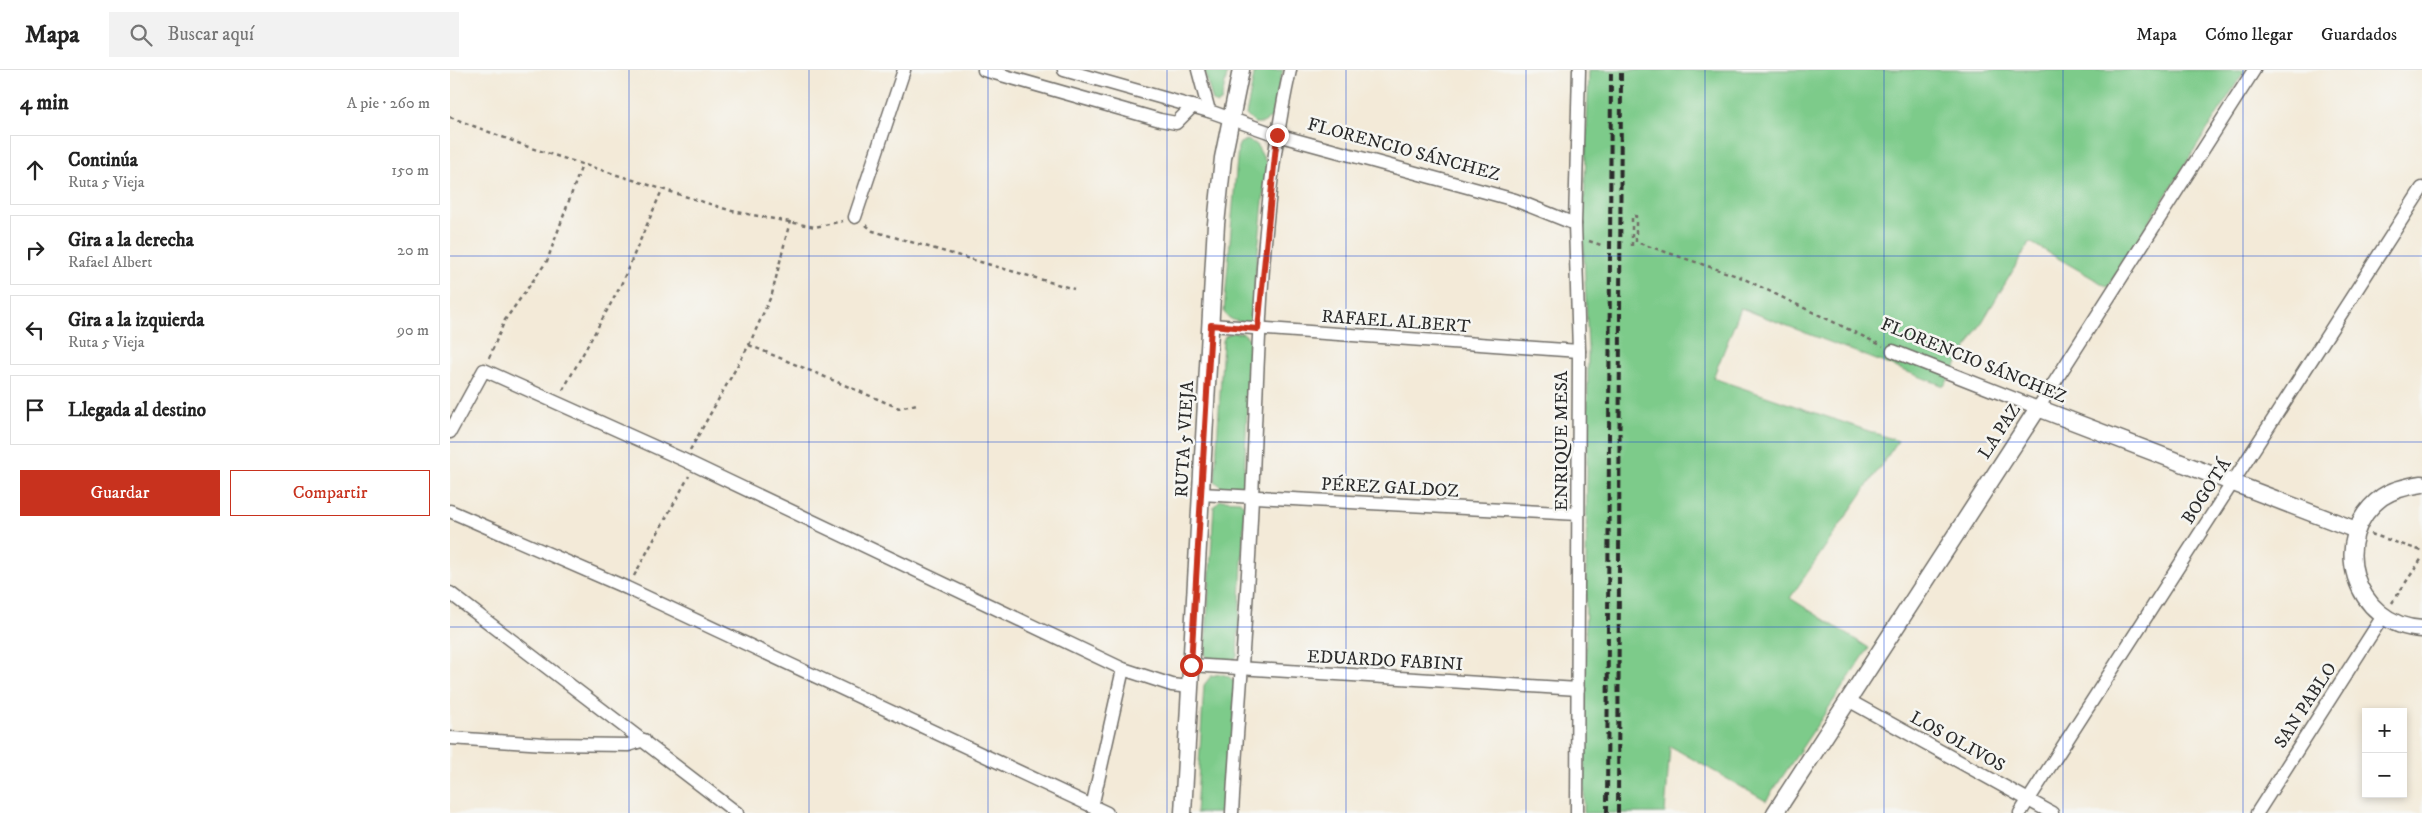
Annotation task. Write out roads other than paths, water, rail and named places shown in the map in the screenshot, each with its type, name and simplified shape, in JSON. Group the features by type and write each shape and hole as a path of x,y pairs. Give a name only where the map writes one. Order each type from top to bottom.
{"street":[{"path":"855,217 904,70"},
{"path":"984,70 1176,123 1193,106"},
{"name":"FLORENCIO SÁNCHEZ","path":"1064,70 1193,106 1277,135 1514,200 1575,224"},
{"path":"1198,70 1209,111"},
{"name":"RUTA 5 VIEJA","path":"1183,813 1219,190 1230,118 1241,70"},
{"path":"1232,813 1252,497 1258,329 1277,135 1290,70"},
{"name":"ENRIQUE MESA","path":"1577,813 1579,351 1575,224 1579,70"},
{"name":"LA PAZ","path":"1774,813 2038,408 2254,70"},
{"name":"BOGOTÁ","path":"2020,813 2422,188"},
{"name":"RAFAEL ALBERT","path":"1211,325 1579,351"},
{"name":"FLORENCIO SÁNCHEZ","path":"1893,351 2356,530"},
{"path":"450,432 484,370 690,463 1123,668 1172,685 1190,687"},
{"path":"2420,631 2398,624 2383,616 2365,599 2354,578 2351,554 2356,530 2367,511 2383,497 2402,487 2422,484"},
{"name":"PÉREZ GALDOZ","path":"1200,494 1578,514"},
{"path":"450,511 627,588 1107,813"},
{"path":"450,593 737,813"},
{"name":"SAN PABLO","path":"2257,813 2383,616"},
{"name":"EDUARDO FABINI","path":"1191,665 1241,670 1578,689"},
{"path":"1092,806 1123,668"},
{"name":"LOS OLIVOS","path":"1848,700 2052,813"},
{"path":"450,738 545,744 610,745 628,745 644,740"}],"railway":[{"path":"1607,813 1611,70"},
{"path":"1618,813 1621,70"}]}
